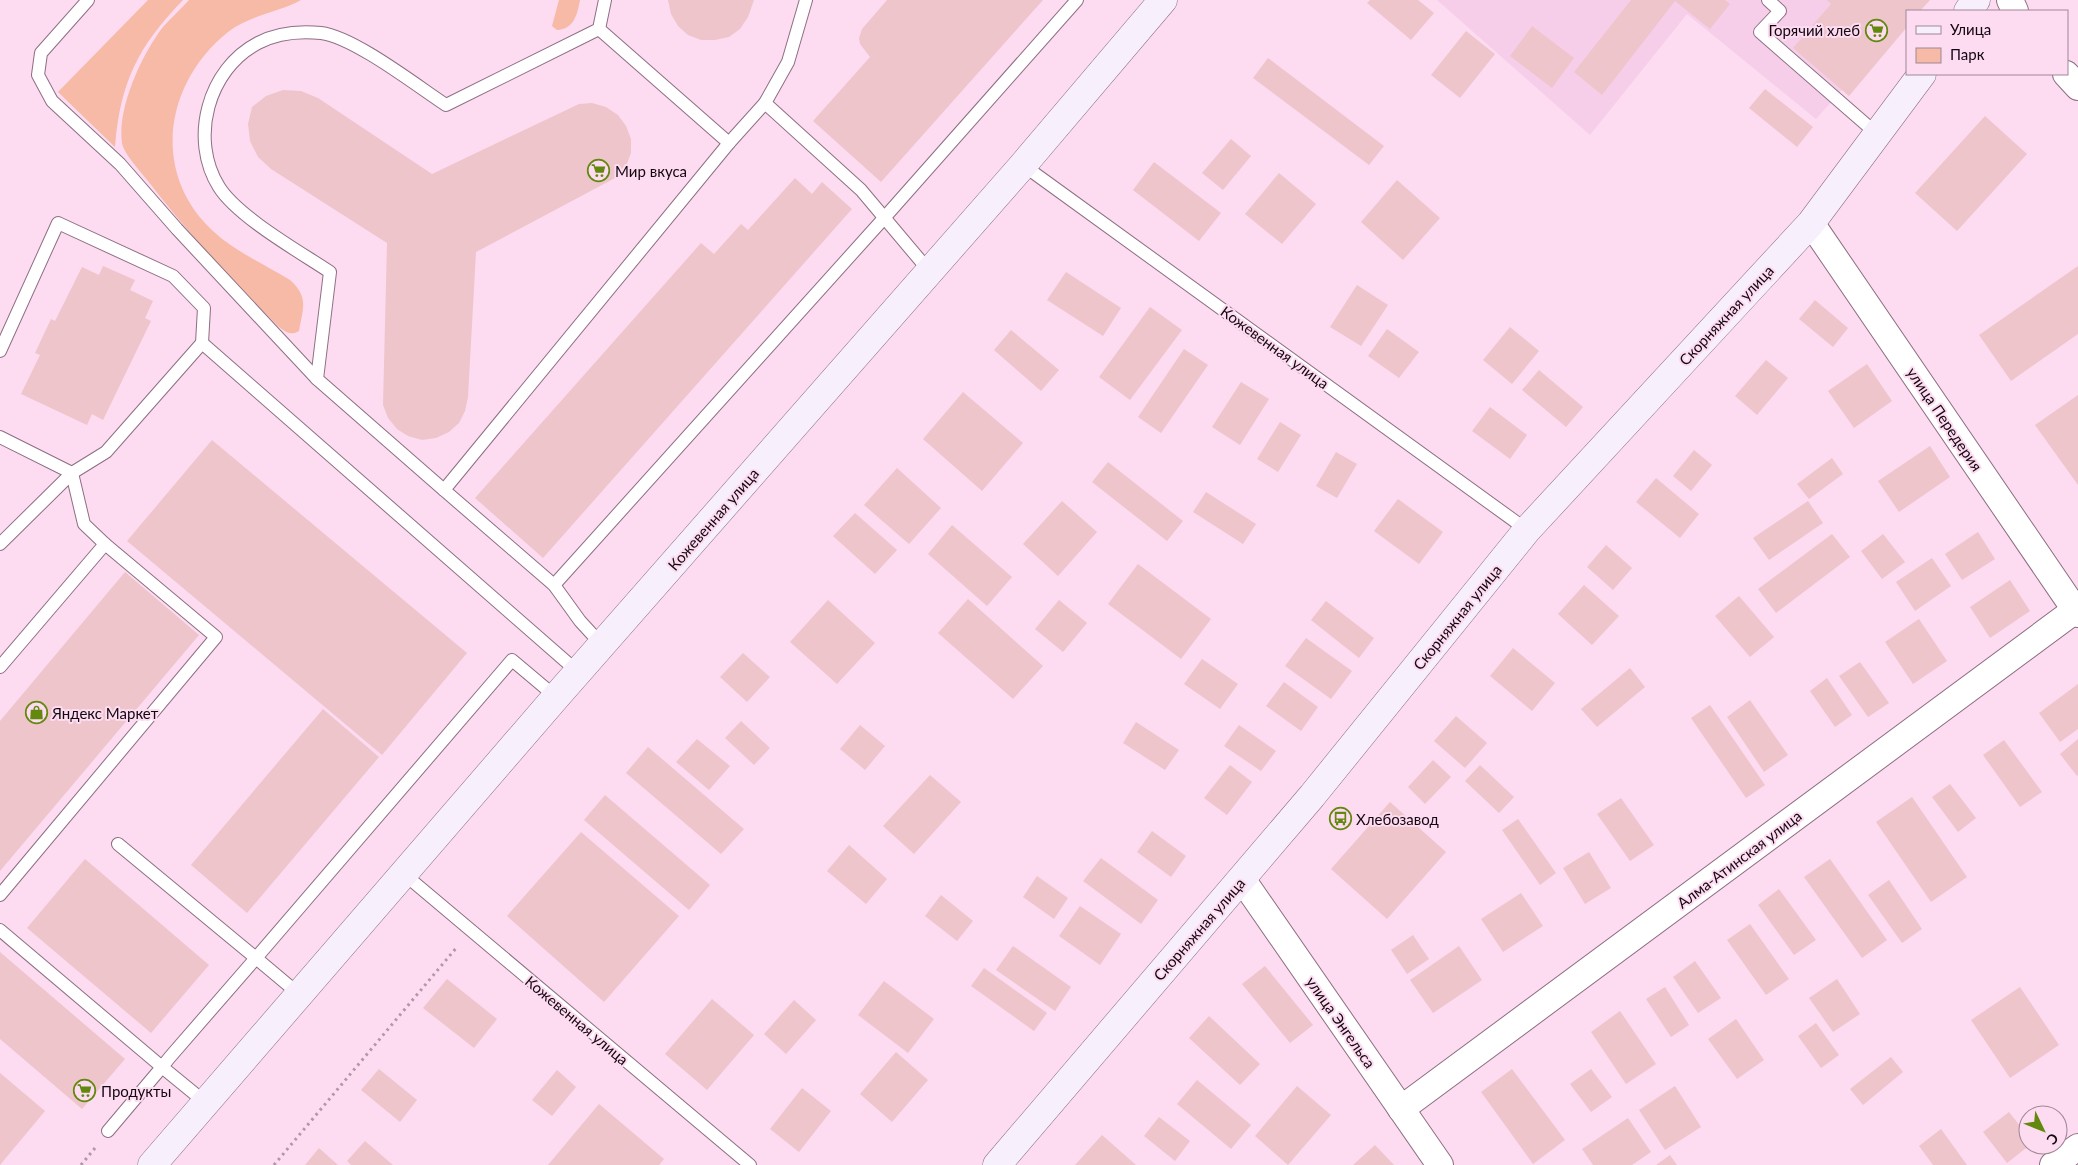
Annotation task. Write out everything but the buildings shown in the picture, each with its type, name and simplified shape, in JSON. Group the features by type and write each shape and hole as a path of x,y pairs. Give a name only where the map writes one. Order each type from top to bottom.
{"main road":[{"name":"Кожевенная улица","path":"152,1165 556,697 930,272 1164,0"},
{"name":"Скорняжная улица","path":"997,1165 1312,796 1527,530 1811,223 1921,75"}],"street":[{"path":"2067,75 2078,87"},
{"name":"улица Передерия","path":"1811,223 2077,611"},
{"name":"Алма-Атинская улица","path":"1401,1109 2077,611"},
{"name":"улица Энгельса","path":"1242,879 1440,1165"},
{"path":"2053,1165 2078,1147"}],"lane":[{"path":"88,0 41,53 38,76 52,101 120,164 177,229 317,379 554,585 602,645"},
{"path":"599,29 605,0"},
{"path":"444,490 729,142 765,103 788,62 806,0"},
{"path":"554,585 885,217 1076,0"},
{"path":"1768,0 1780,10 1760,32 1877,134"},
{"path":"317,379 330,272 242,212 219,187 207,156 204,123 213,91 232,63 258,43 266,40 290,33 324,34 355,45 446,105 599,29"},
{"path":"599,29 729,142"},
{"path":"765,103 861,190 930,272"},
{"name":"Кожевенная улица","path":"1023,165 1527,530"},
{"path":"0,352 58,224 172,276 204,308 202,342 106,452 72,473 0,544"},
{"path":"202,342 578,672"},
{"path":"0,437 72,473"},
{"path":"0,895 216,637 105,544 84,524 72,473"},
{"path":"0,667 105,544"},
{"path":"108,1131 512,660 556,697"},
{"path":"118,844 300,994"},
{"name":"Кожевенная улица","path":"404,874 750,1165"},
{"path":"0,930 206,1103"}],"path":[{"path":"274,1165 471,930"}],"shaded area":[{"path":"1437,0 1922,0 1913,10 1906,10 1906,18 1816,119 1687,14 1590,135"}],"green space":[{"path":"148,0 183,0 154,33 134,67 121,104 115,147 58,92"},
{"path":"189,0 301,0 236,26 207,53 190,76 179,102 173,128 173,156 180,182 193,208 221,238 290,280 300,292 303,309 299,331 293,333 289,333 279,327 227,274 133,163 123,147 121,129 123,114 139,66 163,27"},
{"path":"559,0 580,0 576,16 571,24 557,30 552,26"}],"place":[{"name":"Горячий хлеб","path":"1876,30"},
{"name":"Мир вкуса","path":"599,171"},
{"name":"Яндекс Маркет","path":"36,713"},
{"name":"Хлебозавод","path":"1340,819"},
{"name":"Продукты","path":"85,1091"}]}
